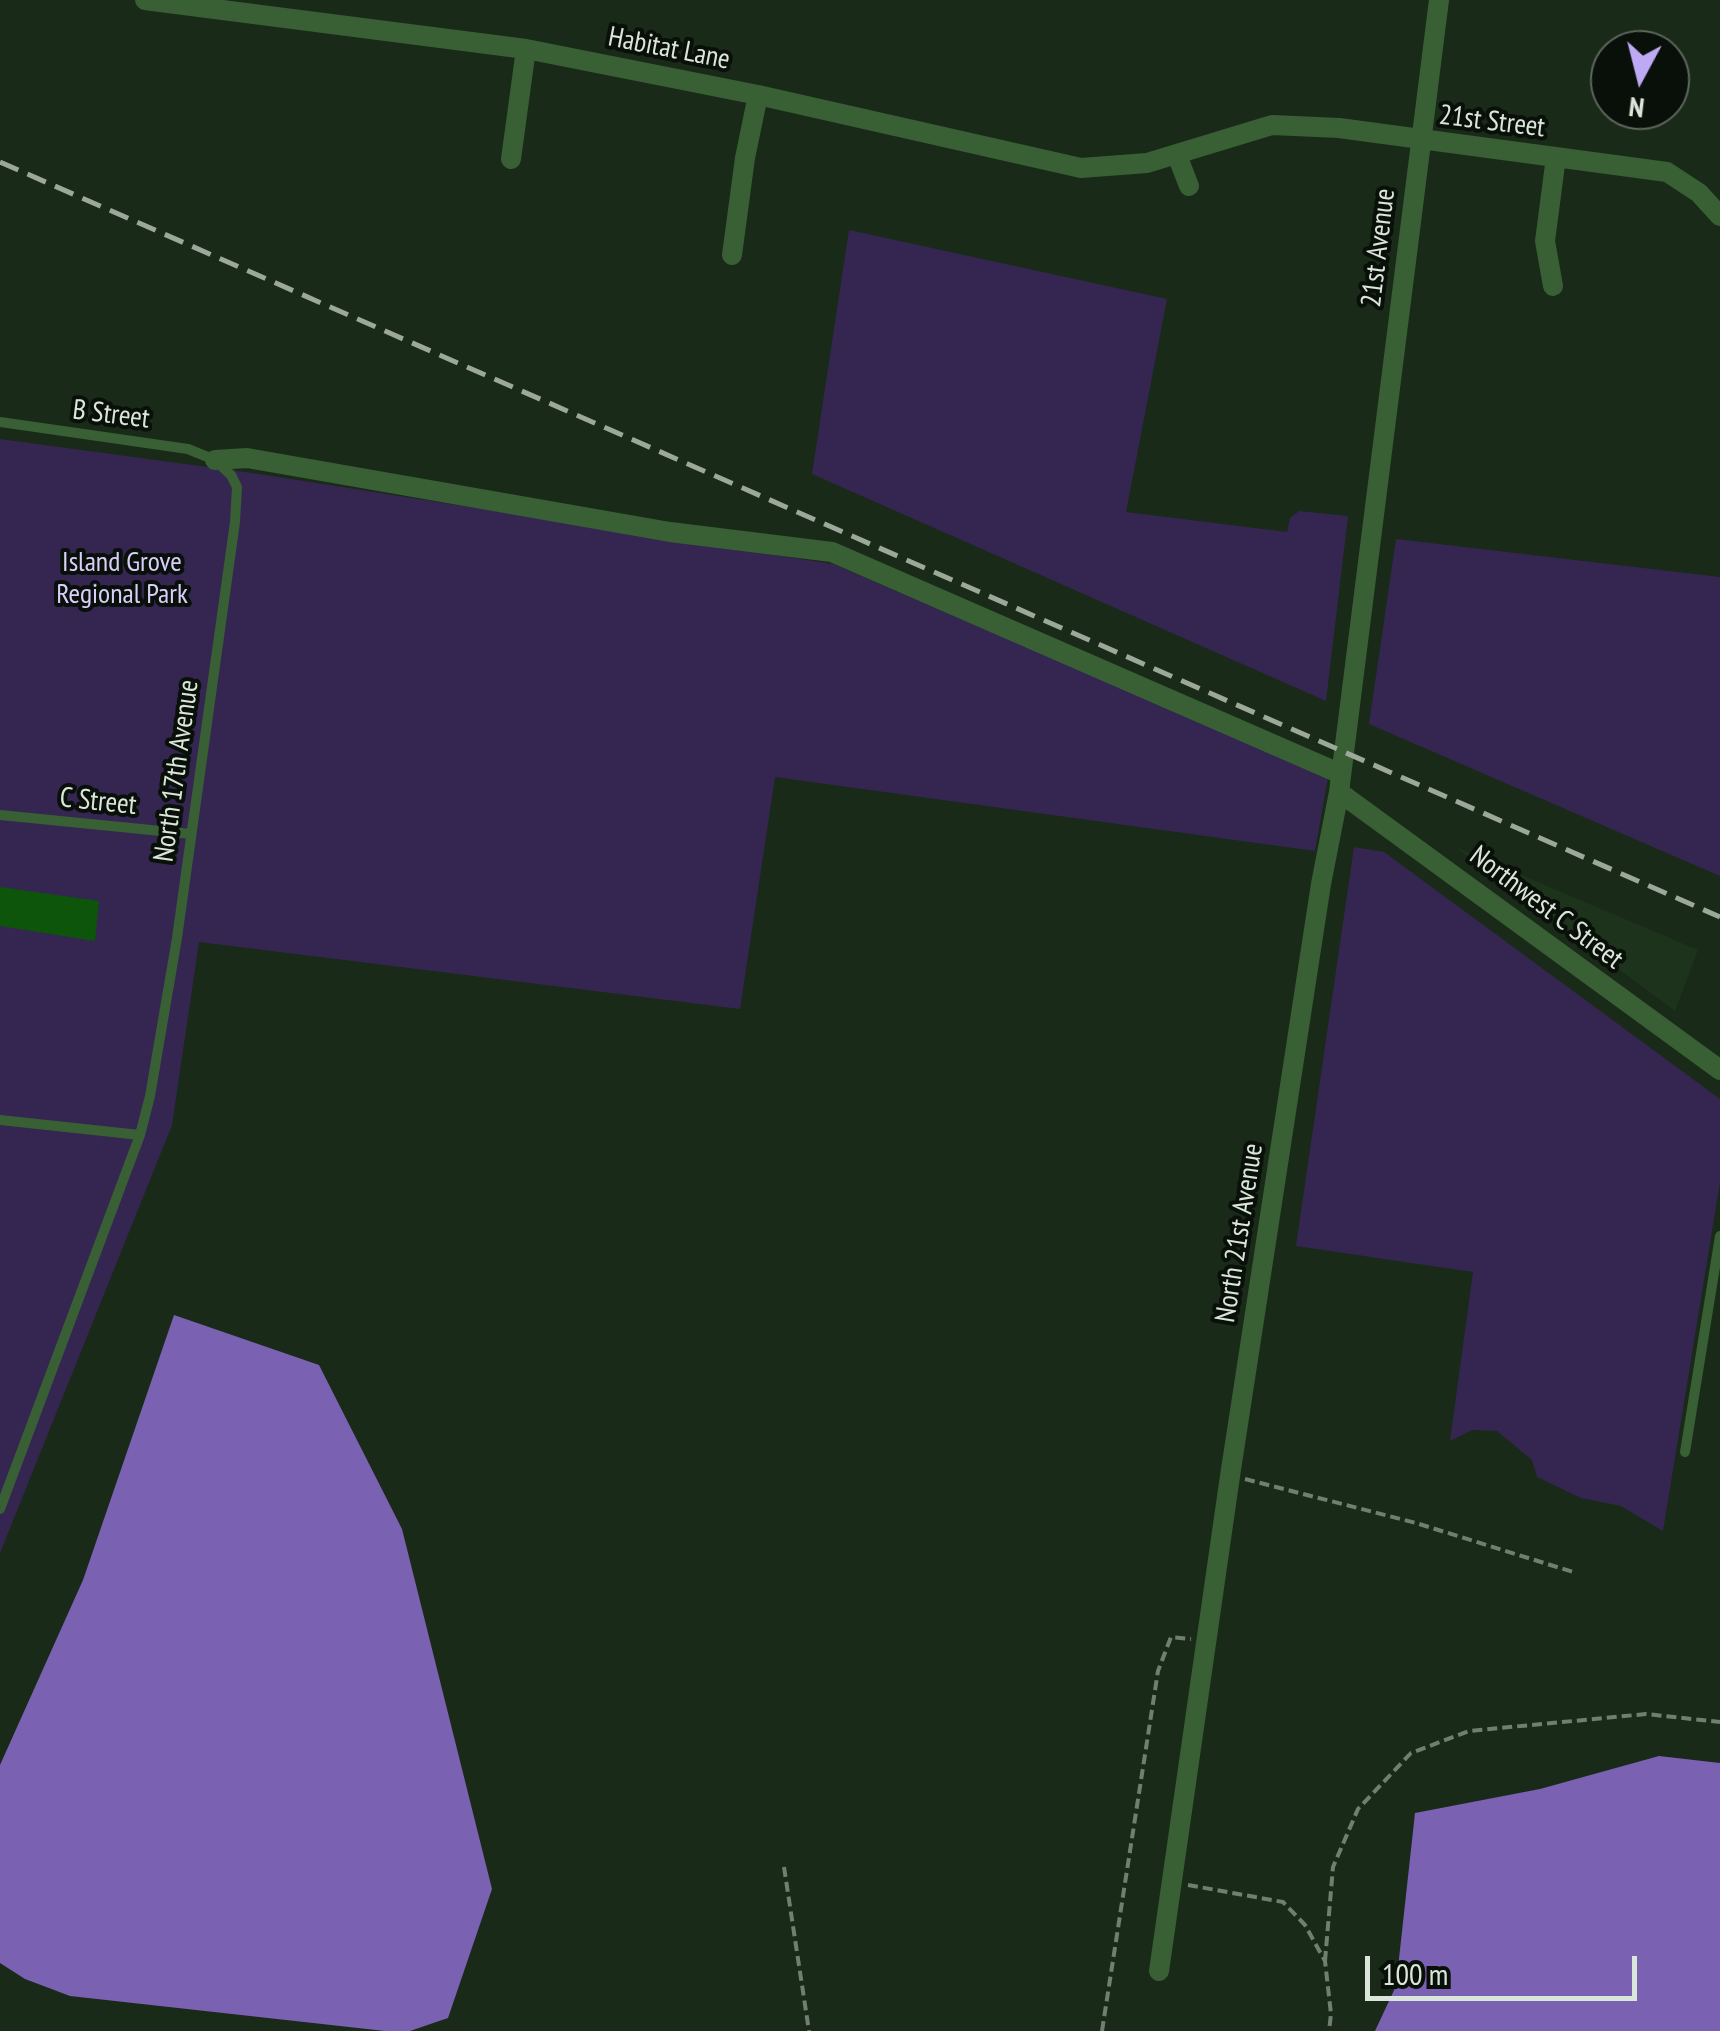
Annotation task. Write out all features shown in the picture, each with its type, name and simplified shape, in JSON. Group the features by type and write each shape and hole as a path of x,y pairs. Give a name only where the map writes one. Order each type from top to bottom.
{"street":[{"name":"Habitat Lane","path":"145,0 526,48 758,95 1081,168 1147,163 1272,125 1339,128 1420,140"},
{"name":"21st Avenue","path":"1374,502 1439,0"},
{"path":"511,158 526,48"},
{"path":"732,255 758,95"},
{"name":"21st Street","path":"1420,140 1667,172 1699,193 1720,216"},
{"path":"1177,154 1188,186"},
{"path":"1554,286 1545,241 1556,157"},
{"name":"Northwest C Street","path":"215,460 247,458 670,532 832,552 1340,783 1720,1070"},
{"name":"North 21st Avenue","path":"1159,1972 1230,1476 1340,783 1374,502"}],"lane":[{"name":"B Street","path":"0,422 188,449 215,460"},
{"name":"North 17th Avenue","path":"0,1509 140,1136 150,1096 235,522 237,487 215,460"},
{"name":"C Street","path":"0,814 191,834"},
{"path":"0,1120 140,1136"},
{"path":"1684,1452 1720,1236"}],"path":[{"path":"1230,1476 1416,1523 1572,1572"},
{"path":"1102,2031 1158,1672 1171,1637 1206,1640"},
{"path":"1329,2031 1332,2014 1326,1961 1334,1868 1358,1809 1410,1753 1470,1731 1509,1727 1646,1714 1720,1722"},
{"path":"784,1867 809,2031"},
{"path":"1170,1882 1283,1902 1306,1925 1326,1961"}],"shaded area":[{"path":"1455,847 1698,950 1675,1011"},
{"path":"174,1315 319,1365 402,1529 492,1889 448,2018 410,2031 385,2031 70,1996 25,1979 0,1963 0,1765 83,1580"},
{"path":"1659,1756 1720,1763 1720,2031 1375,2031 1396,1986 1415,1813 1540,1789"}],"green space":[{"path":"849,230 1167,299 1126,512 1287,532 1290,518 1299,511 1348,516 1326,701 812,474"},
{"name":"Island Grove Regional Park","path":"0,439 259,474 833,564 1328,777 1315,851 775,777 740,1009 199,942 172,1125 0,1553"},
{"path":"1396,539 1720,577 1720,876 1369,724"},
{"path":"1354,847 1384,852 1720,1099 1720,1182 1663,1531 1621,1506 1581,1498 1537,1477 1532,1460 1497,1431 1472,1430 1450,1441 1473,1272 1296,1246"}],"building":[{"path":"0,887 99,901 95,941 0,926"}],"railway":[{"path":"0,162 1720,917"}]}
